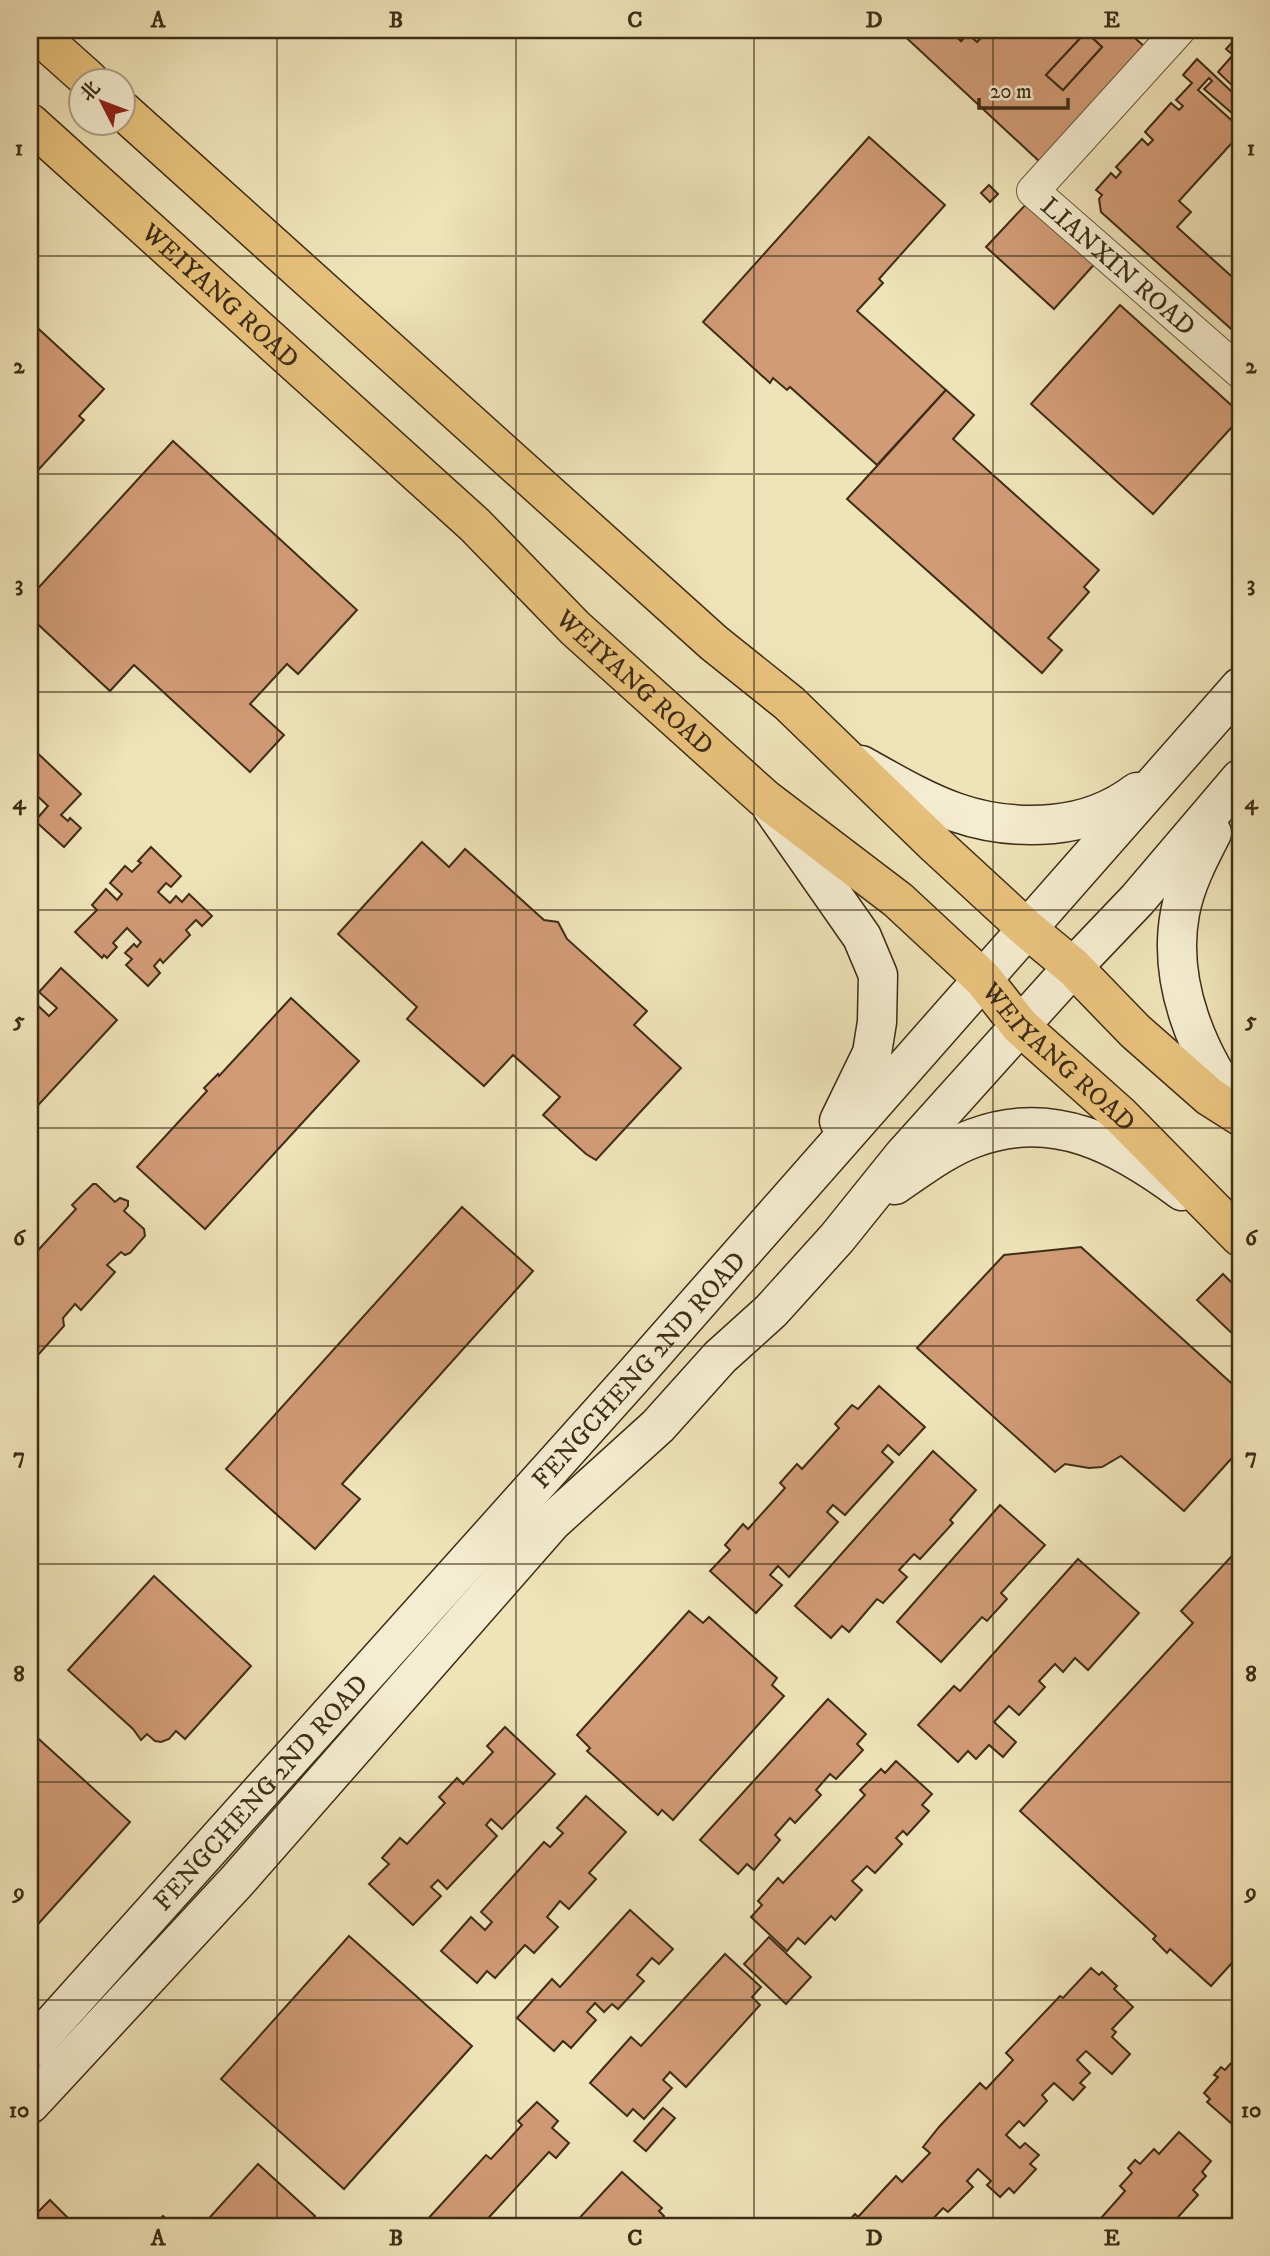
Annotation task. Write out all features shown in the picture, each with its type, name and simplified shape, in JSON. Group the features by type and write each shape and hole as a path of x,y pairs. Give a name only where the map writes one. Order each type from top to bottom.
{"main road":[{"path":"33,30 73,66"},
{"name":"WEIYANG ROAD","path":"30,123 475,525 575,628 764,798 898,900 983,979 1020,1026 1121,1116 1233,1230"},
{"path":"136,123 714,643 789,703 847,756 937,846 1027,929 1073,967 1135,1031 1210,1097 1240,1116"},
{"name":"FENGCHENG 2ND ROAD","path":"30,2049 784,1205 1240,687"},
{"path":"847,756 913,794 948,810 992,823 1040,825 1072,822 1121,804 1178,756"},
{"name":"FENGCHENG 2ND ROAD","path":"30,2104 237,1881 552,1522 658,1426 720,1357 771,1311 837,1238 903,1156 1137,900 1240,779"},
{"path":"1240,789 1211,834 1189,881 1180,913 1177,943 1185,1002 1195,1033 1213,1071 1240,1110"},
{"path":"764,798 851,920 872,958 878,975 877,1022 867,1065 839,1121 784,1205"},
{"path":"837,1238 894,1185 941,1155 972,1138 998,1131 1026,1128 1057,1129 1084,1134 1111,1145 1162,1176 1233,1230"}],"street":[{"name":"LIANXIN ROAD","path":"1179,30 1033,191 1240,372"}],"building":[{"path":"898,30 960,30 955,35 961,41 968,34 977,42 989,30 1126,30 1145,47 1040,162","holes":["1086,32 1102,47 1063,90 1046,75"]},
{"path":"960,30 989,30 977,42 968,34 961,41 955,35"},
{"path":"1086,32 1102,47 1063,90 1046,75"},
{"path":"1240,34 1240,120 1204,89 1212,81 1209,78 1198,90 1240,128 1240,134 1179,201 1191,212 1177,227 1240,284 1240,337 1101,212 1099,199 1102,195 1096,190 1111,173 1116,178 1121,172 1116,167 1142,139 1148,145 1153,140 1145,132 1171,103 1179,110 1183,106 1176,100 1192,83 1183,75 1197,59 1232,92 1235,88 1218,72 1233,55 1226,49"},
{"path":"869,137 945,205 879,279 883,283 857,311 946,390 877,465 790,387 787,390 773,378 770,383 703,322"},
{"path":"989,185 998,194 990,202 981,193"},
{"path":"1029,201 1099,259 1054,309 986,247"},
{"path":"1120,305 1240,413 1240,418 1153,514 1031,404"},
{"path":"30,321 104,389 79,416 84,420 30,479"},
{"path":"946,390 974,415 953,439 1099,570 1084,587 1089,592 1048,638 1062,650 1042,673 847,499"},
{"path":"173,441 357,610 298,674 287,664 250,704 284,735 250,772 134,665 110,691 30,617 30,597"},
{"path":"30,746 81,794 61,815 68,821 70,818 81,828 64,847 35,821 48,806 30,789"},
{"path":"422,842 449,867 465,849 544,920 558,922 567,939 647,1011 634,1025 681,1068 596,1160 543,1115 560,1097 513,1055 484,1086 407,1019 417,1007 338,934"},
{"path":"151,847 181,876 171,887 166,883 158,892 170,903 176,896 182,902 189,894 212,916 202,926 196,920 186,930 190,935 163,963 160,959 154,966 160,973 148,986 126,965 132,959 125,953 134,944 137,947 141,942 127,928 113,943 117,947 107,958 104,955 102,958 75,932 97,910 92,905 106,889 117,900 122,894 110,883 125,866 132,872"},
{"path":"61,968 117,1020 30,1114 30,1002 32,1000 49,1016 57,1008 39,992"},
{"path":"291,998 359,1061 205,1229 137,1167 207,1091 204,1088 218,1074 219,1076"},
{"path":"93,1184 115,1202 120,1198 128,1201 124,1211 144,1229 145,1236 130,1253 125,1255 121,1252 107,1265 115,1272 81,1310 75,1304 63,1318 64,1326 30,1364 30,1259 76,1209 72,1205"},
{"path":"462,1207 533,1271 342,1484 360,1499 315,1549 226,1469"},
{"path":"1081,1247 1240,1391 1240,1449 1184,1511 1121,1456 1102,1467 1065,1464 1055,1472 917,1348 1004,1255"},
{"path":"1223,1274 1240,1291 1240,1341 1197,1300"},
{"path":"879,1386 925,1427 899,1455 888,1445 882,1452 893,1462 845,1515 833,1505 827,1512 838,1522 789,1577 778,1566 770,1575 782,1585 756,1613 710,1571 730,1550 725,1545 743,1524 748,1529 785,1488 780,1483 797,1464 802,1469 839,1428 835,1424 852,1405 858,1409"},
{"path":"933,1451 976,1490 950,1520 953,1523 920,1559 914,1554 899,1570 907,1577 883,1603 877,1599 849,1632 842,1626 831,1638 795,1606"},
{"path":"1000,1505 1045,1545 1001,1593 1007,1599 987,1621 982,1617 941,1662 897,1622"},
{"path":"1240,1547 1240,1954 1211,1986 1170,1949 1167,1953 1153,1939 1156,1936 1020,1811 1193,1623 1181,1611"},
{"path":"1078,1559 1139,1613 1088,1670 1075,1658 1063,1672 1055,1664 1039,1681 1045,1687 1019,1715 1009,1706 994,1722 1016,1742 1003,1757 989,1745 976,1759 968,1751 958,1762 918,1725 954,1686 960,1691"},
{"path":"154,1576 251,1666 185,1739 176,1731 169,1739 161,1742 155,1741 147,1734 141,1740 133,1729 68,1670"},
{"path":"689,1611 703,1623 709,1617 777,1678 772,1685 784,1696 673,1820 662,1810 658,1815 587,1751 590,1748 577,1735"},
{"path":"828,1699 866,1734 857,1744 863,1750 836,1779 830,1774 816,1790 821,1795 795,1823 790,1818 775,1835 780,1840 754,1870 747,1864 738,1874 700,1840"},
{"path":"505,1727 555,1774 502,1829 491,1819 486,1825 497,1836 447,1889 438,1880 431,1887 441,1896 413,1925 369,1884 389,1864 382,1858 400,1838 407,1844 445,1803 439,1797 457,1778 463,1784 493,1752 487,1746"},
{"path":"30,1731 130,1822 31,1932 30,1930"},
{"path":"896,1761 932,1794 922,1805 929,1811 907,1835 903,1831 896,1838 902,1844 875,1873 867,1866 852,1881 862,1890 835,1920 831,1916 805,1944 798,1938 787,1951 751,1917 762,1905 758,1901 778,1878 783,1883 865,1795 860,1790 881,1769 885,1773"},
{"path":"586,1796 626,1832 589,1873 596,1879 569,1909 560,1901 547,1917 558,1927 534,1953 525,1945 495,1978 487,1971 477,1983 441,1951 471,1917 485,1930 492,1922 481,1912 544,1842 550,1847 563,1833 557,1828"},
{"path":"630,1910 673,1949 659,1964 652,1958 637,1975 644,1981 618,2009 612,2004 604,2012 595,2003 587,2012 596,2020 571,2048 563,2041 554,2051 517,2018 552,1979 560,1987"},
{"path":"349,1936 472,2046 344,2189 221,2079"},
{"path":"769,1937 811,1977 786,2004 744,1964"},
{"path":"725,1954 761,1987 752,1997 760,2005 686,2087 670,2072 663,2080 672,2088 644,2119 633,2109 627,2116 590,2083 631,2037 641,2046"},
{"path":"1091,1968 1099,1975 1102,1972 1117,1986 1114,1989 1133,2007 1112,2029 1116,2032 1112,2037 1130,2054 1112,2074 1086,2051 1077,2060 1090,2073 1080,2083 1085,2087 1073,2100 1054,2083 1042,2095 1047,2101 1024,2126 1019,2121 1006,2135 1020,2148 1025,2143 1039,2155 1030,2164 1036,2169 1014,2193 1009,2188 1000,2197 987,2185 991,2181 978,2169 967,2181 973,2187 948,2212 943,2208 931,2221 937,2226 844,2226 855,2214 858,2217 896,2176 902,2182 930,2153 923,2147 939,2127 980,2083 986,2089 1013,2060 1006,2053 1060,1996 1063,1998"},
{"path":"1240,2053 1240,2131 1207,2102 1210,2099 1204,2093 1218,2077 1214,2075 1221,2067 1225,2070"},
{"path":"537,2102 558,2121 552,2128 569,2143 556,2158 549,2152 481,2226 432,2226 426,2221 486,2155 491,2159 522,2125 518,2121"},
{"path":"663,2108 675,2118 646,2151 634,2141"},
{"path":"1179,2132 1211,2161 1202,2172 1206,2176 1193,2190 1198,2195 1170,2226 1164,2222 1161,2226 1094,2226 1125,2191 1120,2186 1132,2173 1128,2168 1135,2160 1140,2164 1154,2149 1159,2154"},
{"path":"258,2164 315,2216 305,2226 202,2226"},
{"path":"622,2172 662,2208 659,2211 664,2216 655,2226 572,2226"},
{"path":"50,2200 70,2220 64,2226 30,2226 30,2220"},
{"path":"163,2216 174,2226 153,2226"}]}
